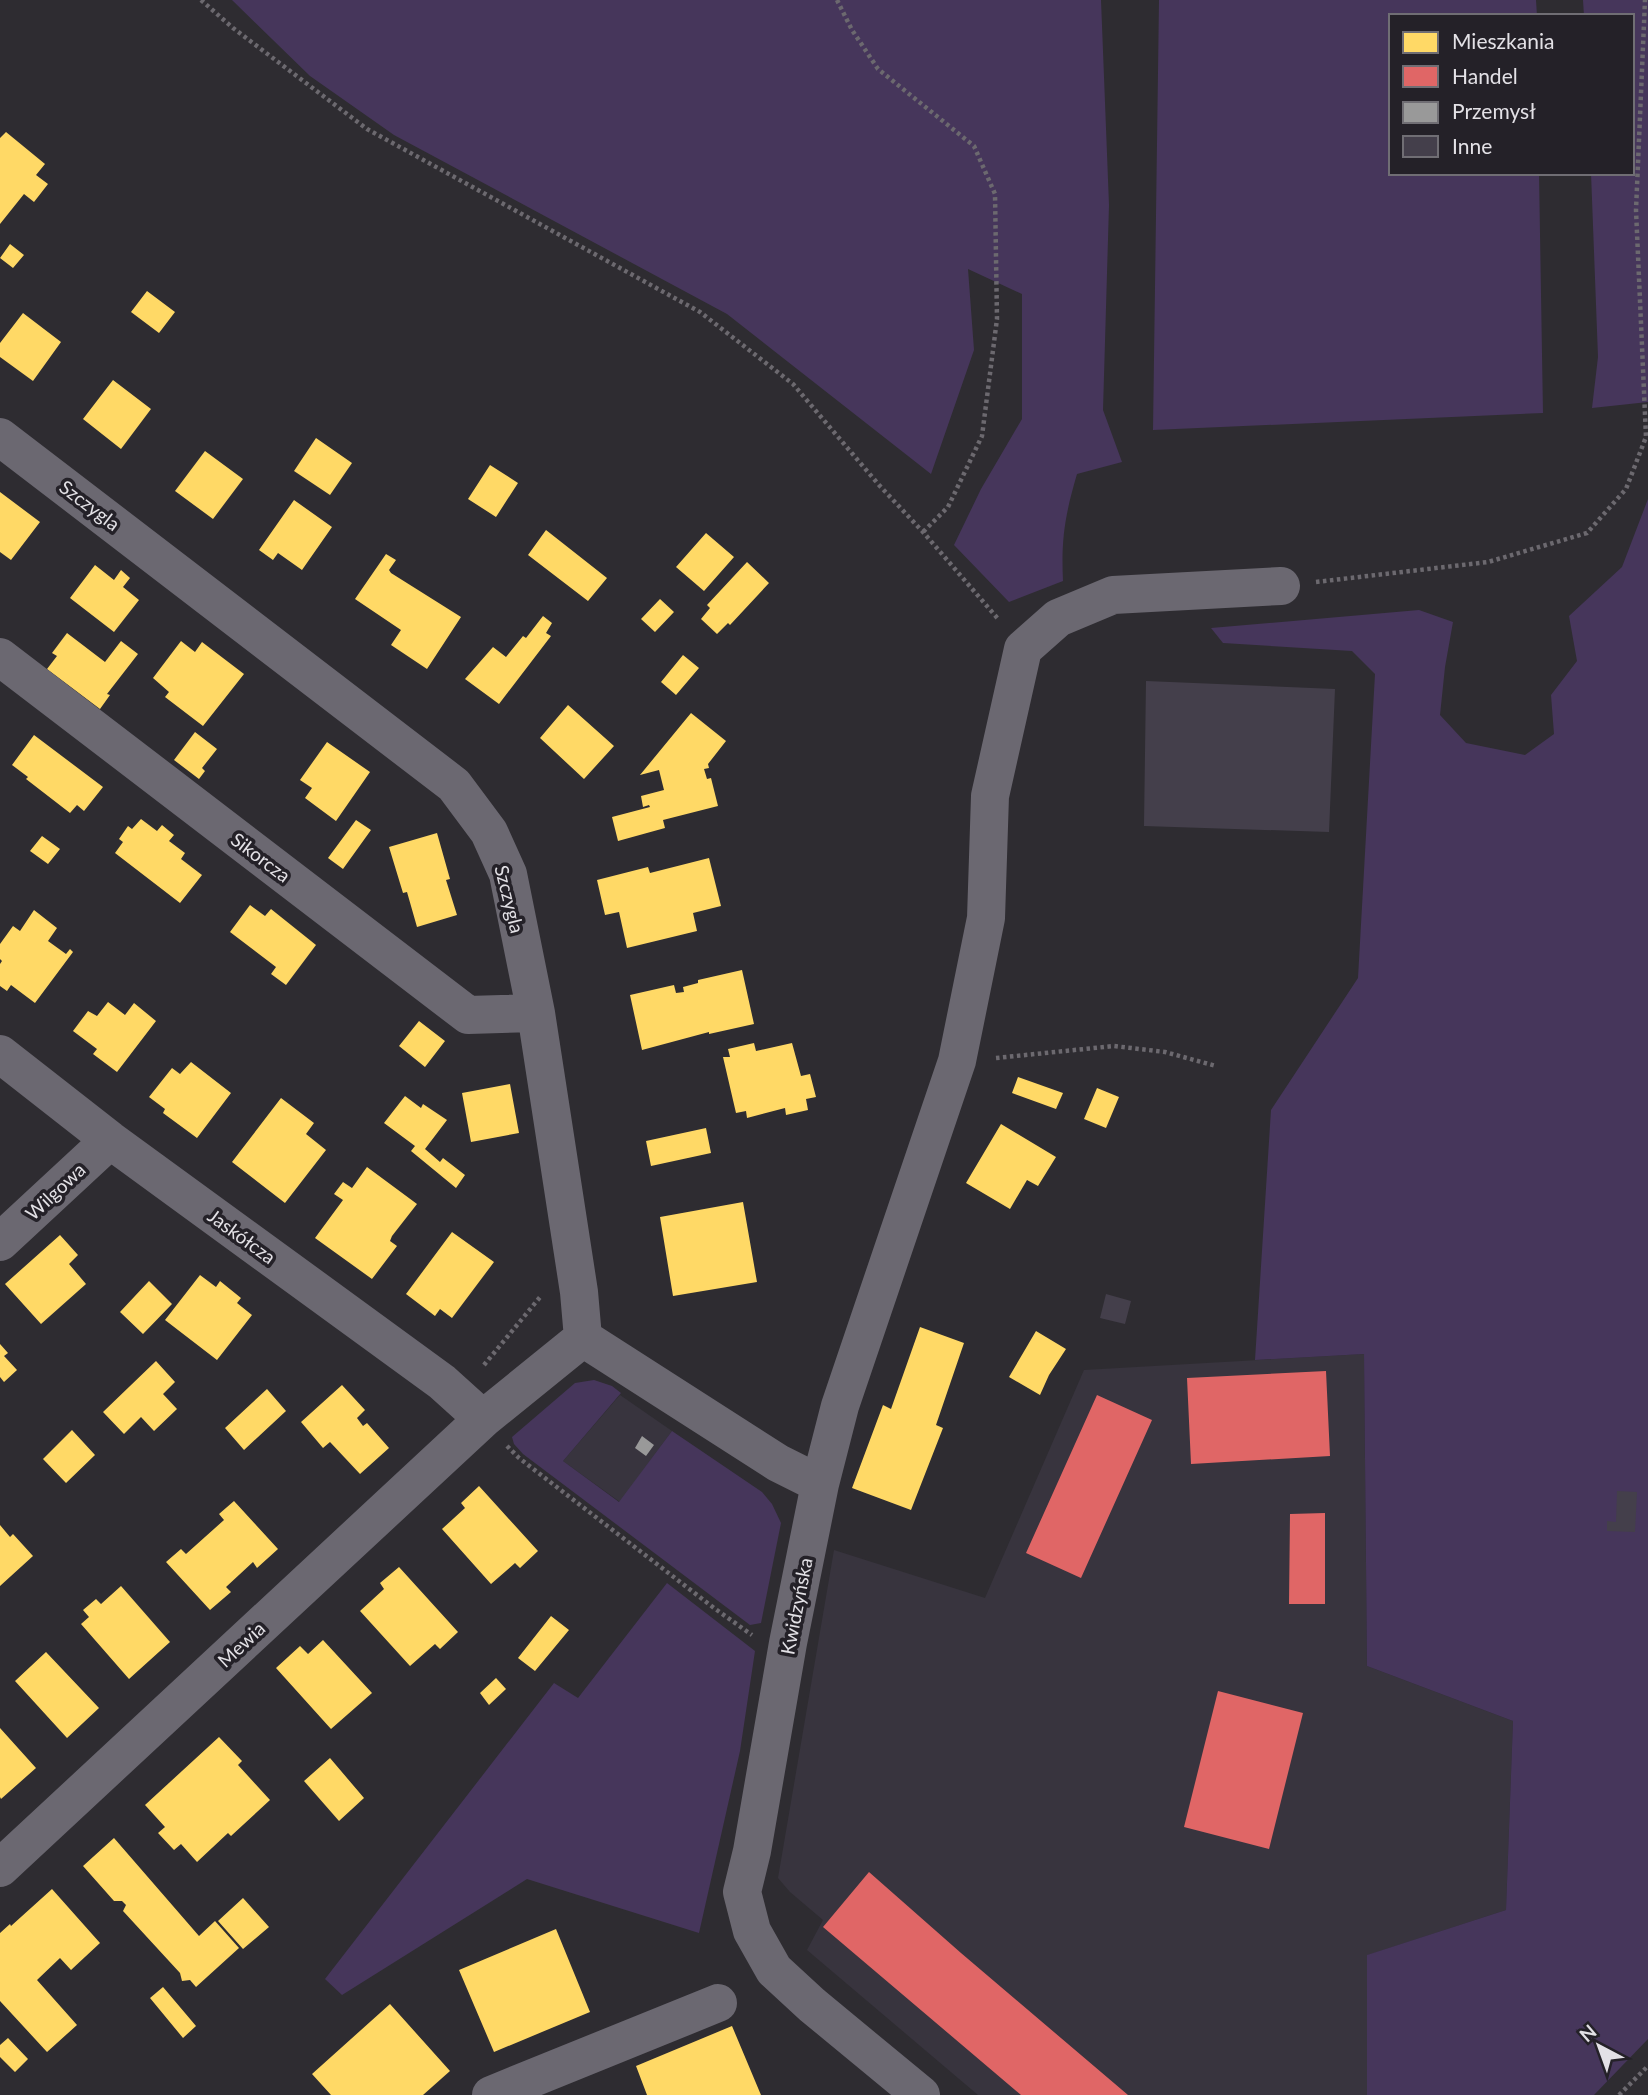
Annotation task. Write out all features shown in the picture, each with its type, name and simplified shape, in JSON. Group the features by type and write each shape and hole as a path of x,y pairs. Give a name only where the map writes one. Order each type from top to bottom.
{"street":[{"name":"Szczygla","path":"0,437 454,785 489,832 508,874 536,1013 583,1338"},
{"path":"1023,649 1058,618 1113,595 1281,586"},
{"name":"Kwidzyńska","path":"921,2095 812,2005 774,1969 752,1931 742,1892 752,1851 788,1643 820,1484 841,1406 957,1061 986,918 990,796 1023,649"},
{"name":"Sikorcza","path":"0,657 468,1015 536,1013"},
{"name":"Jaskółcza","path":"0,1054 110,1140 471,1408"},
{"name":"Wilgowa","path":"0,1242 110,1140"},
{"path":"471,1408 583,1338 778,1463 820,1484"},
{"name":"Mewia","path":"0,1868 471,1408"},
{"path":"491,2095 718,2003"}],"path":[{"path":"201,0 233,28 367,129 700,312 793,384 1023,649"},
{"path":"837,0 852,30 878,69 974,146 995,194 997,319 982,436 948,507 923,532"},
{"path":"1281,586 1488,562 1587,533 1626,489 1647,437 1636,210 1645,0"},
{"path":"957,1061 1114,1046 1165,1052 1216,1066"},
{"path":"575,1270 558,1275 471,1408 519,1458 714,1608 755,1636 788,1643"},
{"path":"1619,2095 1648,2066"}],"shaded area":[{"path":"232,0 1101,0 1109,205 1103,410 1122,462 1077,474 1065,527 1063,581 1009,602 954,545 981,489 1022,419 1022,294 968,269 974,350 931,474 727,314 394,135 310,76"},
{"path":"1159,0 1536,0 1537,14 1389,14 1389,175 1539,175 1543,413 1153,430"},
{"path":"1583,0 1648,0 1648,402 1592,408 1598,357 1591,175 1634,175 1634,14 1584,14"},
{"path":"1648,499 1648,2039 1594,2095 1367,2095 1367,1955 1506,1910 1513,1721 1367,1666 1364,1354 1255,1360 1271,1110 1358,978 1375,674 1352,651 1223,643 1211,628 1419,610 1453,622 1440,715 1466,743 1525,755 1554,734 1551,695 1577,661 1569,616 1622,567"},
{"path":"1364,1354 1367,1666 1513,1721 1506,1910 1368,1955 1367,2095 978,2095 807,1950 823,1920 778,1878 834,1550 985,1598 1084,1370"},
{"path":"594,1380 612,1386 621,1393 563,1461 619,1502 672,1431 762,1492 772,1504 781,1523 761,1623 750,1625 523,1454 514,1444 512,1437 575,1383"},
{"path":"620,1395 672,1431 620,1502 563,1461"},
{"path":"667,1583 755,1651 740,1751 699,1933 527,1879 342,1995 325,1979 554,1683 578,1698"}],"building: Mieszkania":[{"path":"6,132 45,164 36,175 48,184 34,202 24,194 0,224 0,138"},
{"path":"10,244 24,255 13,268 0,258"},
{"path":"147,291 175,312 159,333 131,312"},
{"path":"23,313 61,342 33,381 0,357 0,343"},
{"path":"113,380 151,409 121,449 83,419"},
{"path":"316,438 352,463 330,495 294,471"},
{"path":"205,451 243,479 213,519 175,491"},
{"path":"490,465 518,483 496,517 468,499"},
{"path":"0,492 40,522 11,560 0,552"},
{"path":"294,500 332,527 302,570 278,553 273,560 259,550"},
{"path":"546,530 607,578 588,601 528,555"},
{"path":"706,533 734,557 704,591 676,567"},
{"path":"386,554 396,560 389,570 391,573 461,617 427,669 391,645 401,630 355,599"},
{"path":"747,562 769,583 730,625 728,623 717,634 701,619 710,608 707,605"},
{"path":"95,565 114,580 121,570 130,578 123,587 139,600 114,632 70,598"},
{"path":"660,599 674,612 655,632 641,619"},
{"path":"543,616 552,623 546,633 551,636 499,704 465,679 493,647 506,657 523,636 526,638"},
{"path":"67,633 105,662 121,641 138,654 107,694 110,695 100,709 47,669 57,656 52,653"},
{"path":"181,641 195,652 202,642 244,674 203,726 165,697 169,692 153,678"},
{"path":"683,655 699,668 676,695 661,682"},
{"path":"568,705 614,746 584,779 540,738"},
{"path":"691,713 726,741 708,764 709,768 704,769 707,779 711,778 718,806 663,820 665,828 618,841 612,817 650,807 643,807 641,796 664,790 659,770 640,775"},
{"path":"195,732 217,749 202,768 205,771 199,779 174,760"},
{"path":"34,735 103,787 84,811 77,805 70,813 12,765"},
{"path":"327,742 370,772 336,821 305,798 312,788 300,780"},
{"path":"141,819 157,831 162,825 174,835 169,841 185,853 181,859 202,875 180,903 115,853 123,842 119,839 128,826 132,829"},
{"path":"356,820 371,830 343,869 328,858"},
{"path":"437,833 450,879 446,880 457,915 417,927 407,892 403,893 389,847"},
{"path":"42,836 60,849 48,864 30,851"},
{"path":"709,858 721,906 693,913 697,931 627,948 619,912 605,915 597,880 648,867 650,873"},
{"path":"250,905 265,916 271,909 316,945 286,985 271,974 276,967 230,932"},
{"path":"34,910 57,928 48,941 66,954 70,949 73,952 35,1003 11,985 7,991 0,986 0,944 13,926 20,931"},
{"path":"742,970 754,1024 709,1032 642,1050 630,995 674,985 676,993 684,992 683,987 698,983 698,980"},
{"path":"108,1002 125,1015 134,1003 156,1021 117,1072 93,1054 97,1049 73,1031 88,1011 97,1016"},
{"path":"419,1021 445,1041 425,1067 399,1046"},
{"path":"754,1043 756,1051 792,1043 801,1076 810,1074 816,1097 806,1099 808,1110 786,1115 785,1108 747,1118 746,1111 736,1113 723,1057 730,1057 728,1049"},
{"path":"191,1062 231,1093 197,1138 163,1113 165,1109 149,1097 172,1068 180,1074"},
{"path":"1018,1077 1063,1093 1056,1109 1012,1093"},
{"path":"510,1084 519,1133 471,1142 462,1093"},
{"path":"1097,1088 1119,1097 1106,1128 1084,1119"},
{"path":"405,1096 421,1108 423,1104 447,1120 425,1149 440,1162 443,1158 465,1175 456,1188 411,1151 415,1146 384,1123"},
{"path":"281,1098 314,1123 306,1134 326,1150 285,1203 232,1162"},
{"path":"1001,1124 1056,1157 1038,1186 1027,1180 1010,1209 966,1183"},
{"path":"706,1128 711,1153 651,1166 646,1141"},
{"path":"367,1167 417,1204 392,1236 390,1241 397,1246 372,1279 315,1238 343,1200 334,1194 343,1182 352,1188"},
{"path":"743,1202 757,1282 673,1296 660,1217"},
{"path":"452,1232 494,1262 452,1318 440,1309 435,1316 406,1294"},
{"path":"60,1235 78,1255 69,1264 86,1284 41,1324 5,1284"},
{"path":"200,1275 216,1287 220,1281 241,1298 237,1303 252,1315 217,1360 165,1320"},
{"path":"149,1281 172,1304 143,1334 120,1312"},
{"path":"920,1327 964,1343 936,1425 943,1428 911,1510 852,1488 883,1405 891,1409"},
{"path":"1036,1331 1066,1349 1040,1395 1009,1377"},
{"path":"0,1344 8,1353 4,1356 17,1370 4,1382 0,1377"},
{"path":"156,1361 175,1382 163,1394 177,1409 154,1431 141,1417 124,1434 103,1412"},
{"path":"342,1385 365,1410 357,1418 363,1426 367,1423 389,1448 360,1474 330,1442 323,1448 301,1422"},
{"path":"267,1389 286,1411 244,1450 225,1428"},
{"path":"72,1430 95,1455 66,1483 43,1459"},
{"path":"479,1486 538,1551 520,1568 515,1563 491,1584 442,1529 465,1508 461,1503"},
{"path":"234,1501 278,1549 257,1568 253,1562 226,1587 231,1592 210,1610 166,1562 181,1549 186,1554 224,1520 219,1514"},
{"path":"0,1525 10,1537 13,1534 33,1556 0,1586"},
{"path":"399,1567 458,1632 440,1649 435,1644 410,1666 360,1611 384,1589 380,1583"},
{"path":"121,1586 170,1642 129,1679 81,1624 89,1617 83,1610 96,1599 101,1604"},
{"path":"551,1616 569,1630 535,1671 518,1658"},
{"path":"323,1640 372,1693 331,1729 276,1668 300,1646 308,1654"},
{"path":"46,1652 99,1708 67,1738 15,1681"},
{"path":"496,1678 506,1689 489,1705 480,1693"},
{"path":"0,1728 36,1768 1,1799 0,1797"},
{"path":"219,1737 242,1761 238,1765 270,1800 231,1836 228,1833 197,1862 181,1844 174,1850 158,1833 165,1827 145,1805"},
{"path":"330,1758 364,1798 339,1821 304,1781"},
{"path":"114,1838 199,1936 215,1921 239,1948 196,1987 190,1980 182,1981 180,1973 123,1911 126,1905 122,1901 114,1901 83,1866"},
{"path":"52,1889 100,1943 71,1970 60,1958 37,1980 77,2025 47,2052 0,2001 0,1933"},
{"path":"243,1898 269,1927 243,1949 218,1921"},
{"path":"556,1929 590,2012 494,2052 459,1970"},
{"path":"163,1987 196,2026 183,2038 150,1998"},
{"path":"390,2004 450,2071 423,2095 331,2095 312,2074"},
{"path":"732,2026 761,2095 647,2095 636,2066"},
{"path":"8,2038 28,2059 15,2072 0,2057 0,2045"}],"building: Handel":[{"path":"1326,1371 1330,1456 1191,1464 1187,1378"},
{"path":"1097,1395 1152,1420 1081,1578 1026,1553"},
{"path":"1325,1513 1325,1604 1289,1604 1290,1514"},
{"path":"1218,1691 1303,1713 1269,1849 1184,1827"},
{"path":"869,1872 1128,2095 1021,2095 823,1927"}],"building: Przemysł":[{"path":"642,1436 654,1445 646,1456 635,1448"}],"building: Inne":[{"path":"1146,681 1335,689 1329,832 1144,826"},
{"path":"1106,1294 1131,1301 1125,1324 1100,1318"},
{"path":"1617,1491 1637,1492 1635,1532 1607,1531 1607,1521 1616,1522"}]}
